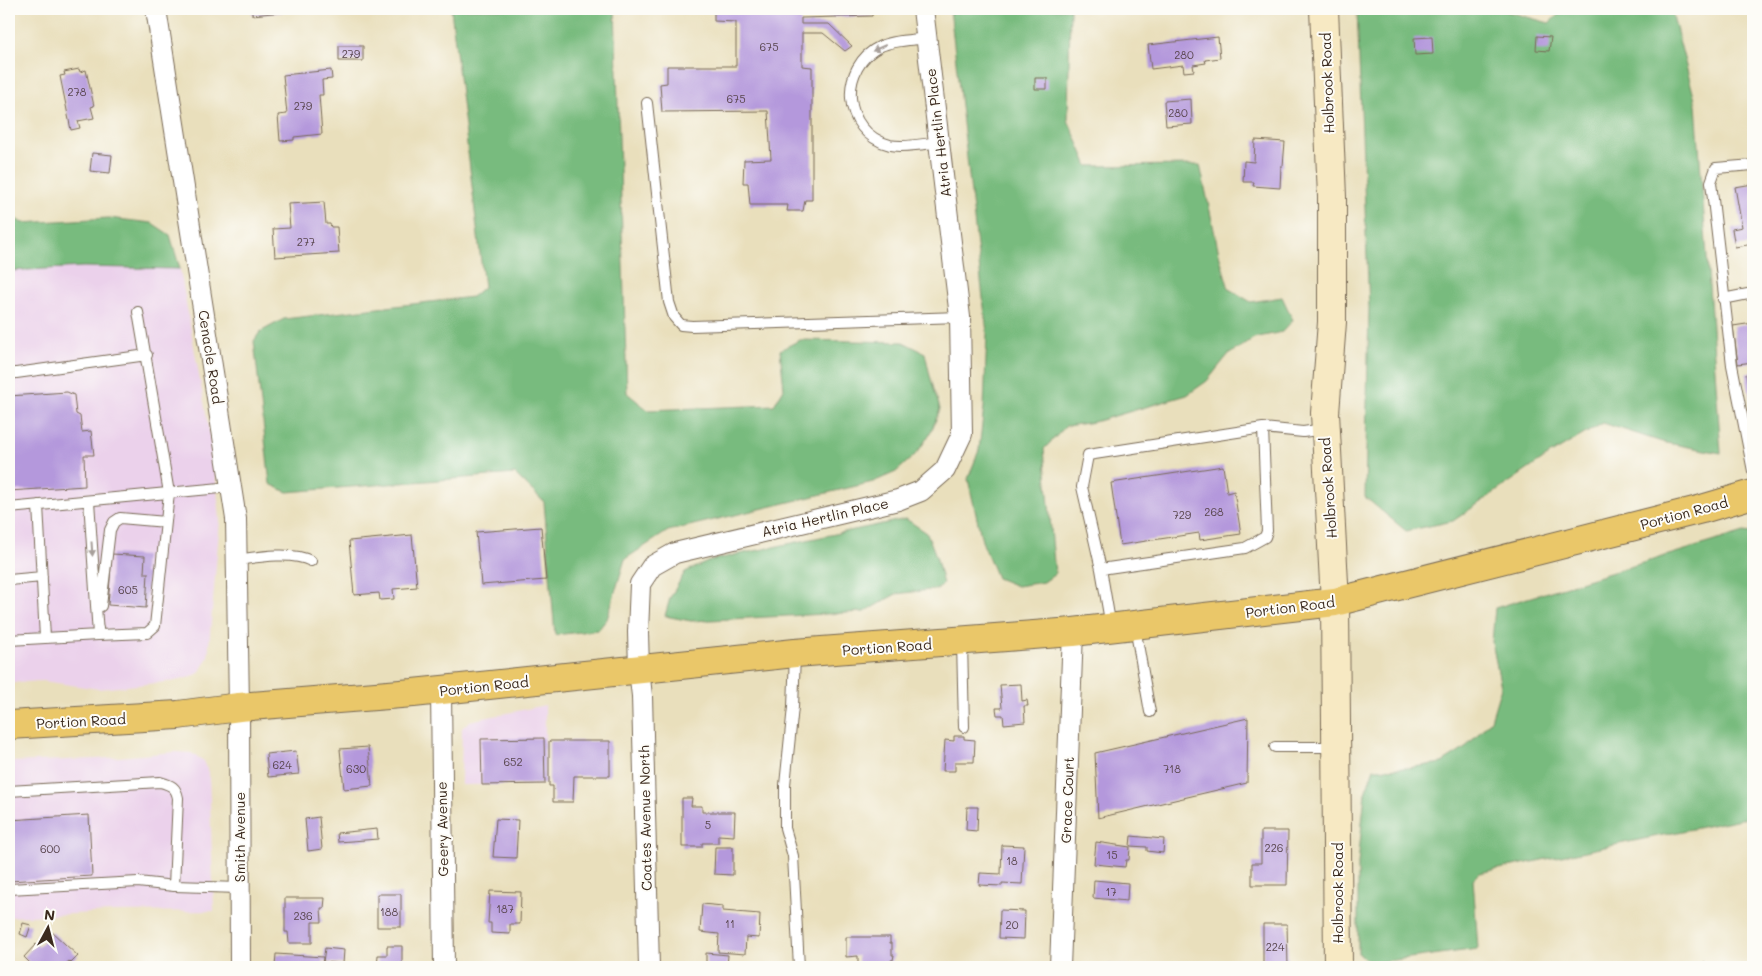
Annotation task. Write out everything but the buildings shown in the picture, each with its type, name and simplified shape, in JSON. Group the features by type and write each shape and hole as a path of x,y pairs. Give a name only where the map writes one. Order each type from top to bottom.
{"main road":[{"name":"Portion Road","path":"9,725 178,715 240,707 441,690 795,653 1073,632 1335,602 1702,509 1753,494"}],"street":[{"name":"Cenacle Road","path":"156,9 236,519 240,707"},
{"name":"Atria Hertlin Place","path":"639,670 638,613 640,584 652,566 675,553 898,500 921,491 945,470 962,434 960,317 923,9"},
{"name":"Holbrook Road","path":"1324,9 1332,197 1332,322 1325,428 1335,602 1338,967"},
{"name":"Grace Court","path":"1060,967 1073,632"},
{"name":"Coates Avenue North","path":"639,670 642,696 649,967"},
{"name":"Geery Avenue","path":"441,690 444,967"},
{"name":"Smith Avenue","path":"240,707 240,967"}],"lane":[{"path":"927,38 883,44 868,53 857,67 851,87 851,105 858,122 870,135 890,145 939,142"},
{"path":"647,103 669,302 674,318 681,325 960,317"},
{"path":"1753,165 1716,168 1711,182 1732,365 1753,471"},
{"path":"1723,298 1753,293"},
{"path":"9,640 147,633 155,626 169,493 138,312"},
{"path":"9,374 147,356"},
{"path":"1150,712 1123,627 1101,569 1082,487 1088,455 1263,428 1303,432 1325,428"},
{"path":"1101,569 1245,548 1265,537 1267,531 1263,428"},
{"path":"9,508 232,487"},
{"path":"89,500 98,635"},
{"path":"38,505 45,638"},
{"path":"98,635 110,530 114,522 120,518 166,522"},
{"path":"237,560 261,557 303,557 311,561"},
{"path":"9,580 42,577"},
{"path":"962,641 964,727"},
{"path":"795,653 793,707 785,785 786,828 793,856 799,967"},
{"path":"1275,747 1336,748"},
{"path":"9,791 160,782 171,785 176,790 178,798 174,886"},
{"path":"9,889 138,882 174,886 240,888"}],"shaded area":[{"path":"83,267 180,269 213,453 220,519 208,657 199,673 175,681 99,689 43,681 9,683 9,271"},
{"path":"545,705 545,784 461,785 462,728 470,721"},
{"path":"175,752 191,753 204,761 209,773 214,911 113,912 9,917 9,762 97,759"}],"green space":[{"path":"451,9 615,9 627,393 648,410 774,405 784,389 780,350 800,340 903,342 925,353 940,409 931,432 917,453 896,472 873,482 668,531 625,559 607,619 598,630 555,635 544,502 515,474 287,492 270,484 254,341 260,332 284,319 472,297 484,287"},
{"path":"950,9 1070,9 1068,120 1088,166 1200,165 1220,258 1229,289 1251,302 1282,297 1293,320 1282,332 1254,338 1228,355 1207,381 1187,395 1094,422 1066,426 1044,449 1055,574 1044,582 1017,586 997,578 982,541 968,479 979,450 984,407 987,333"},
{"path":"1357,9 1423,9 1464,12 1498,9 1549,23 1565,9 1671,9 1696,104 1721,453 1662,442 1603,423 1549,455 1453,521 1406,531 1365,497 1369,308"},
{"path":"9,214 22,223 109,218 152,223 170,235 180,269 83,267 9,271"},
{"path":"906,519 927,533 936,556 943,584 937,589 896,594 864,612 691,621 665,616 670,598 685,572 712,560"},
{"path":"1744,532 1752,533 1753,809 1745,818 1479,873 1473,879 1478,949 1371,963 1358,953 1358,864 1365,793 1374,769 1407,768 1442,763 1464,749 1491,720 1501,687 1492,642 1495,608"}]}
